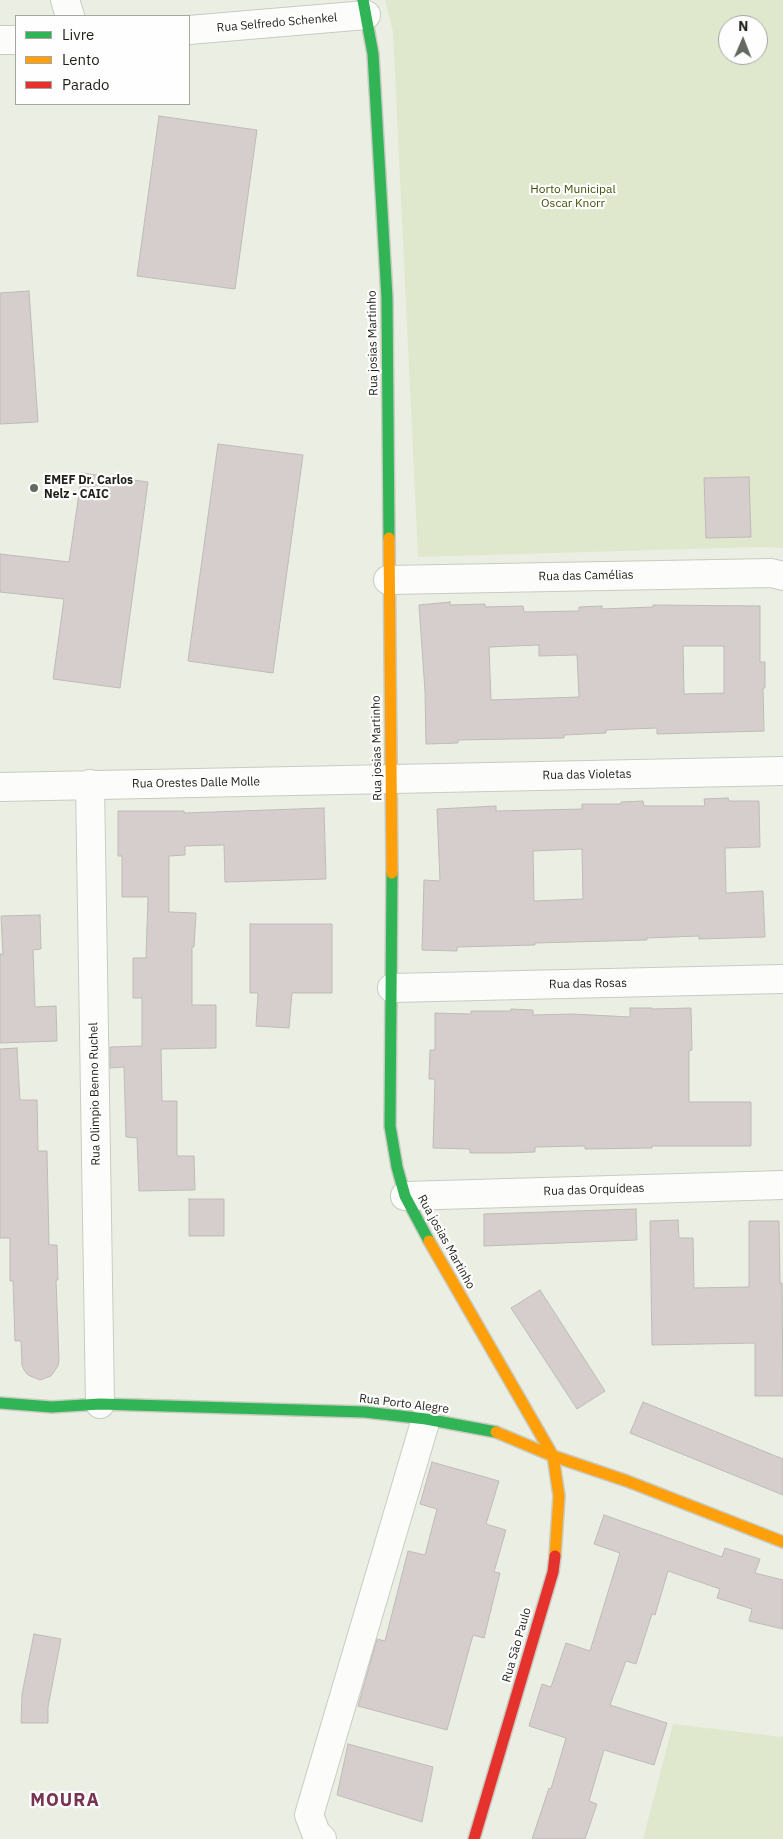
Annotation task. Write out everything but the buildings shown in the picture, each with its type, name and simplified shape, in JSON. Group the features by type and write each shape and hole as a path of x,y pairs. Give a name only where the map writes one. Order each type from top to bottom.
{"street":[{"path":"65,0 70,15"},
{"name":"Rua Selfredo Schenkel","path":"190,30 365,7"},
{"name":"Rua josias Martinho","path":"365,7 373,54 387,298 388,580 392,779 390,1126 397,1167 405,1196 421,1228 553,1456"},
{"path":"0,40 15,40"},
{"name":"Rua das Camélias","path":"388,580 771,573 783,576"},
{"name":"Rua das Violetas","path":"392,779 783,771"},
{"name":"Rua Orestes Dalle Molle","path":"0,787 392,779"},
{"name":"Rua Olimpio Benno Ruchel","path":"90,784 100,1404"},
{"name":"Rua das Rosas","path":"392,988 783,979"},
{"name":"Rua das Orquídeas","path":"405,1196 783,1185"},
{"name":"Rua Porto Alegre","path":"0,1403 52,1407 100,1404 365,1412 426,1419 500,1433 553,1456 627,1481 783,1542"},
{"path":"322,1839 316,1833 309,1815 426,1419"},
{"name":"Rua São Paulo","path":"474,1839 553,1572 558,1528 559,1496 553,1456"}],"green space":[{"name":"Horto Municipal Oscar Knorr","path":"385,0 783,0 783,548 759,547 418,557 393,32"},
{"path":"673,1724 783,1737 783,1839 643,1839"}],"traffic: fast":[{"path":"363,0 373,54 387,298 389,538"},
{"path":"392,873 390,1126 397,1167 405,1196 429,1241"},
{"path":"0,1403 52,1407 100,1404 365,1412 426,1419 496,1432"}],"traffic: slow":[{"path":"389,538 392,873"},
{"path":"429,1241 553,1456 559,1496 555,1556"},
{"path":"496,1432 553,1456 627,1481 783,1542"}],"traffic: jam":[{"path":"474,1839 553,1572 555,1556"}],"place":[{"name":"EMEF Dr. Carlos Nelz - CAIC","path":"34,488"}],"district":[{"name":"MOURA","path":"65,1801"}]}
